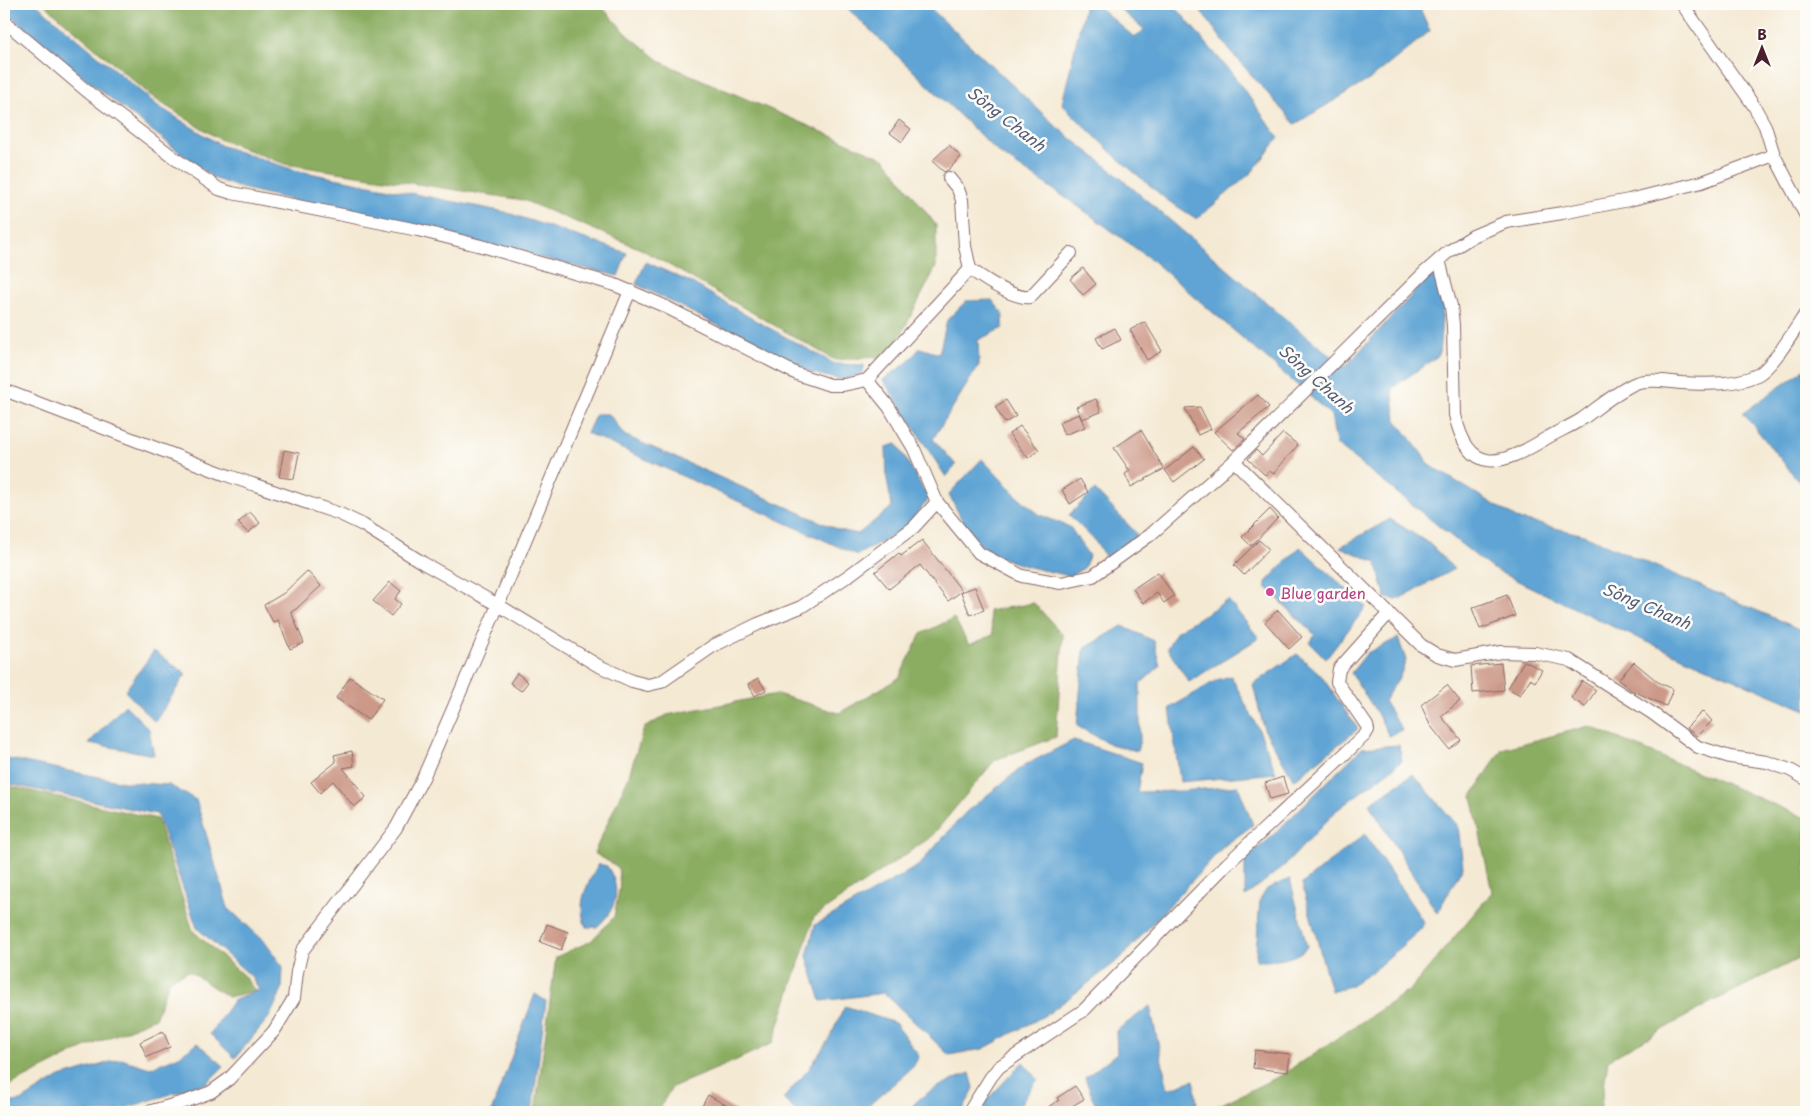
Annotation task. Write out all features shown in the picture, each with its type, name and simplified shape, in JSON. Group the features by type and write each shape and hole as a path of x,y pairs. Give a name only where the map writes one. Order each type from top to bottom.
{"street":[{"path":"1682,4 1754,106 1765,126 1774,155 1806,216"},
{"path":"4,21 88,92 177,160 219,188 232,193 418,230 463,241 615,285 662,305 797,374 830,385 843,385 867,380 970,269"},
{"path":"867,380 889,407 914,449 937,502 979,553 1022,576 1061,583 1093,576 1150,535 1234,461 1425,272 1473,236 1506,222 1629,200 1702,182 1774,155"},
{"path":"949,178 958,189 962,200 965,246 970,269 983,278 1019,297 1030,297 1071,252"},
{"path":"1439,260 1451,306 1453,325 1455,415 1470,449 1482,458 1494,461 1521,453 1580,420 1638,382 1715,384 1737,382 1758,375 1769,365 1806,313"},
{"path":"148,1112 211,1092 229,1079 274,1032 294,998 302,951 396,828 423,778 630,291"},
{"path":"4,390 229,476 340,514 363,524 423,563 498,605 597,665 632,681 648,685 661,682 713,646 809,602 848,576 914,527 937,502"},
{"path":"1234,461 1421,645 1436,655 1455,660 1500,652 1535,652 1569,660 1652,713 1698,747 1730,757 1767,762 1790,770 1806,779"},
{"path":"969,1112 999,1067 1084,1010 1228,864 1365,735 1368,730 1367,726 1337,682 1337,675 1340,669 1389,613"}],"green space":[{"path":"44,4 599,4 628,35 663,63 885,159 936,225 936,267 890,356 835,360 641,249 523,200 285,164 219,139 155,99"},
{"path":"1034,603 1063,635 1056,737 995,760 931,837 814,917 773,1043 672,1087 657,1112 535,1112 556,957 591,941 614,917 620,886 618,867 594,853 628,778 644,728 667,715 777,694 839,713 899,678 921,634 954,618 969,645 993,635 989,611"},
{"path":"1589,726 1806,818 1806,955 1712,1002 1608,1060 1600,1112 1205,1112 1288,1072 1410,990 1492,892 1472,796 1502,749"},
{"path":"4,785 157,819 193,931 244,976 255,991 228,997 189,971 170,979 155,1018 80,1050 4,1088"}],"water":[{"path":"4,4 36,4 158,106 222,146 294,170 505,212 627,253 618,276 241,188 213,178 69,66 4,10"},
{"name":"Sông Chanh","path":"843,4 926,4 1058,128 1110,169 1295,327 1345,367 1434,271 1443,307 1439,355 1392,388 1396,420 1431,466 1518,519 1584,535 1799,629 1806,622 1806,710 1624,632 1491,568 1336,444 1331,415 1296,384 1153,261 1075,204 999,153"},
{"path":"1085,4 1095,4 1134,37 1145,30 1114,4 1173,4 1233,75 1279,138 1252,172 1197,219 1167,200 1115,156 1062,104"},
{"path":"1196,4 1418,4 1430,31 1372,78 1295,124 1231,52"},
{"path":"646,262 694,284 835,364 864,365 863,373 842,380 812,373 636,284"},
{"path":"992,300 1003,314 1003,328 978,340 979,365 933,439 956,465 946,477 883,380 908,362 920,348 939,354 947,320 966,301"},
{"path":"1806,368 1806,490 1743,413"},
{"path":"596,414 609,414 624,435 839,530 858,534 892,507 887,480 886,447 897,444 929,499 904,529 857,555 587,433"},
{"path":"982,459 1015,494 1040,515 1070,527 1089,556 1084,568 1070,576 1016,563 991,552 971,535 949,494"},
{"path":"1095,490 1136,533 1136,539 1109,562 1095,541 1069,515"},
{"path":"1390,519 1430,544 1454,569 1397,600 1386,598 1376,562 1340,547"},
{"path":"1300,547 1366,607 1326,659 1310,643 1315,635 1266,587 1266,582"},
{"path":"1228,600 1259,638 1189,682 1167,648 1177,631"},
{"path":"1122,626 1154,641 1160,666 1140,684 1140,739 1137,751 1110,744 1077,726 1084,649"},
{"path":"1398,638 1406,660 1400,676 1384,701 1402,730 1389,736 1377,713 1351,673 1367,653"},
{"path":"154,651 186,674 155,722 125,691"},
{"path":"1297,654 1320,674 1358,729 1294,780 1264,729 1253,684"},
{"path":"1231,676 1260,732 1276,773 1180,782 1170,708 1217,680"},
{"path":"125,705 149,729 154,755 89,743"},
{"path":"1074,740 1142,763 1137,792 1182,791 1238,786 1253,825 1224,846 1120,959 1049,1013 983,1049 949,1055 884,993 821,1001 807,956 815,925 918,866 966,812 1025,765"},
{"path":"1399,745 1402,761 1337,810 1285,865 1245,897 1245,858 1267,841 1362,748"},
{"path":"4,758 124,782 169,785 196,800 228,908 264,941 283,967 282,989 270,1016 235,1058 210,1034 233,1001 259,990 252,977 197,928 157,814 4,783"},
{"path":"1413,774 1458,826 1463,867 1437,913 1369,804"},
{"path":"1365,834 1424,923 1421,929 1373,971 1350,986 1331,991 1302,884"},
{"path":"598,864 607,866 612,874 616,891 615,898 609,913 597,927 586,927 582,909 584,894"},
{"path":"1290,879 1307,947 1297,955 1290,957 1257,961 1260,900 1267,889"},
{"path":"535,994 546,1001 532,1112 491,1112"},
{"path":"845,1006 895,1023 919,1056 913,1067 861,1112 797,1112 783,1099 809,1069 829,1039"},
{"path":"1150,1006 1168,1089 1194,1080 1197,1103 1184,1112 1137,1112 1095,1104 1085,1078 1117,1053 1116,1031"},
{"path":"197,1043 224,1066 207,1083 112,1112 4,1112 4,1103 21,1101 60,1077 121,1059 150,1068 179,1056"},
{"path":"1023,1062 1038,1079 1015,1112 979,1112 983,1104"},
{"path":"970,1073 974,1088 962,1112 908,1112 927,1093"}],"building":[{"path":"899,120 911,129 902,142 890,133"},
{"path":"949,145 961,157 944,172 932,161"},
{"path":"1083,268 1096,284 1083,295 1070,279"},
{"path":"1145,322 1162,351 1147,360 1130,330"},
{"path":"1115,328 1121,340 1102,349 1096,338"},
{"path":"1258,395 1269,407 1238,433 1245,439 1233,450 1214,432"},
{"path":"1096,399 1101,412 1082,419 1076,407"},
{"path":"1006,400 1016,416 1005,423 995,407"},
{"path":"1200,407 1211,429 1198,435 1185,408"},
{"path":"1079,414 1085,427 1064,435 1059,422"},
{"path":"1020,426 1039,450 1028,458 1009,434"},
{"path":"1141,430 1164,469 1131,487 1125,474 1130,471 1114,448"},
{"path":"1283,433 1298,445 1273,474 1270,471 1265,475 1248,459 1256,450 1262,456"},
{"path":"1194,447 1204,459 1174,482 1165,470"},
{"path":"284,450 299,453 294,479 279,477"},
{"path":"1080,479 1088,492 1070,504 1062,490"},
{"path":"1270,509 1278,518 1251,546 1242,537"},
{"path":"250,512 260,523 248,533 238,523"},
{"path":"922,540 962,591 948,601 920,565 889,589 875,572 899,553 901,556"},
{"path":"1259,540 1269,549 1244,575 1234,565"},
{"path":"307,571 321,586 291,612 304,643 290,649 278,620 273,622 264,605 284,593"},
{"path":"1158,572 1174,596 1164,603 1157,593 1143,603 1133,589"},
{"path":"390,582 401,591 395,599 401,604 391,616 373,601"},
{"path":"975,587 984,610 970,615 961,592"},
{"path":"1507,595 1515,616 1480,629 1472,608"},
{"path":"1278,610 1302,637 1289,649 1265,622"},
{"path":"1524,661 1542,670 1535,682 1530,679 1520,695 1508,688"},
{"path":"1634,662 1658,682 1673,689 1666,706 1631,690 1618,680"},
{"path":"1501,663 1504,690 1473,693 1471,666"},
{"path":"517,673 528,682 521,691 510,683"},
{"path":"350,677 383,699 368,720 336,698"},
{"path":"758,678 766,690 755,696 748,684"},
{"path":"1582,681 1596,690 1585,707 1571,698"},
{"path":"1447,685 1460,701 1441,716 1461,740 1449,749 1430,725 1421,705"},
{"path":"1703,711 1712,721 1697,736 1686,728"},
{"path":"352,751 354,766 343,768 366,797 354,807 333,781 320,793 311,782 336,762 334,755"},
{"path":"1283,777 1288,794 1270,799 1265,783"},
{"path":"547,924 568,932 561,950 540,942"},
{"path":"163,1031 170,1047 147,1057 140,1042"},
{"path":"1255,1050 1290,1054 1288,1072 1253,1068"},
{"path":"1075,1086 1084,1099 1062,1112 1040,1112 1059,1100 1057,1098"},
{"path":"708,1095 738,1112 699,1112"}],"place":[{"name":"Blue garden","path":"1270,592"}]}
